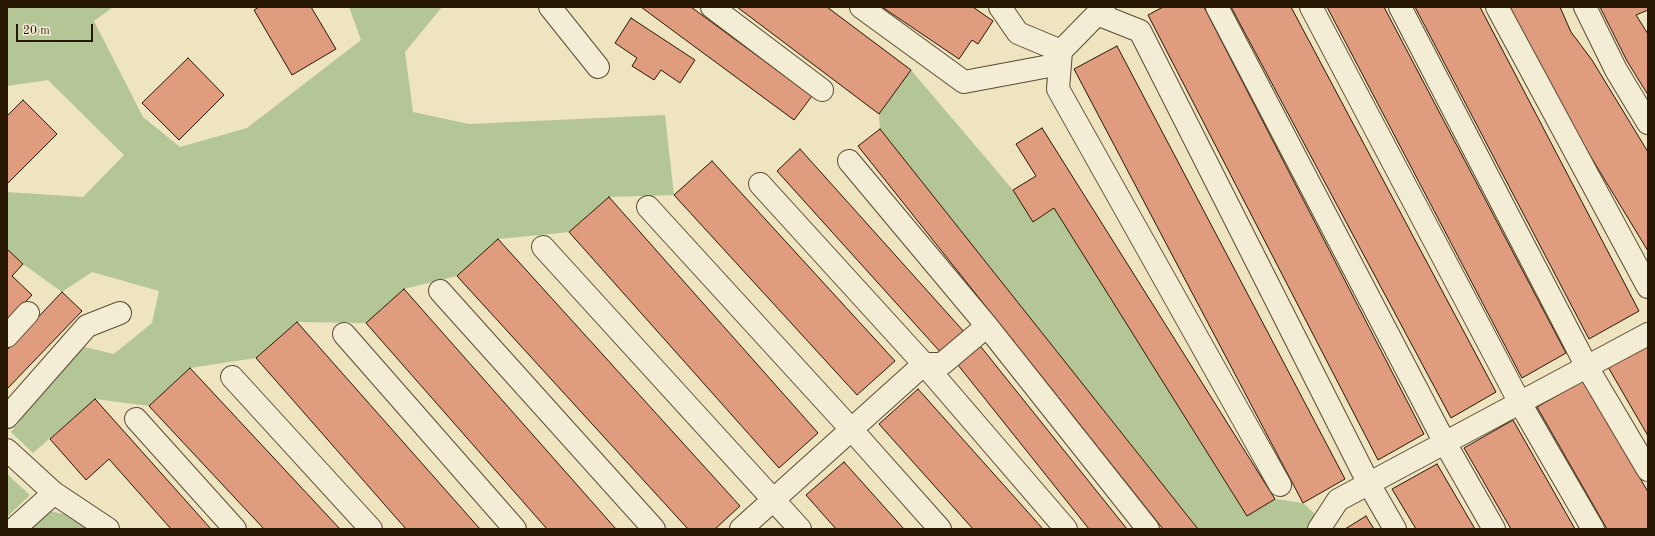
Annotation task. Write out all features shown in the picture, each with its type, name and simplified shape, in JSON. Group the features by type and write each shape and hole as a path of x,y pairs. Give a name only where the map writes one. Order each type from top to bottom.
{"lane":[{"path":"550,7 598,67"},
{"path":"712,7 822,90"},
{"path":"861,7 964,82 1061,57"},
{"path":"1000,7 1018,33 1061,57"},
{"path":"1218,7 1445,443 1494,529"},
{"path":"1310,7 1520,403 1593,529"},
{"path":"1400,7 1587,367 1648,470"},
{"path":"1497,7 1648,287"},
{"path":"1585,7 1616,70 1648,123"},
{"path":"1280,485 1058,90 1061,57 1100,10 1140,31 1369,484 1395,529"},
{"path":"849,161 987,326 1148,529"},
{"path":"760,184 924,364 1066,529"},
{"path":"648,207 940,529"},
{"path":"543,247 800,529"},
{"path":"440,291 654,529"},
{"path":"7,336 28,313"},
{"path":"7,417 87,326 120,313"},
{"path":"740,529 924,364 942,364 987,326"},
{"path":"344,334 515,529"},
{"path":"1319,529 1338,500 1648,334"},
{"path":"232,377 371,529"},
{"path":"136,419 235,529"},
{"path":"7,450 54,493 108,529"},
{"path":"14,529 54,493"}],"green space":[{"path":"7,7 113,7 94,21 143,117 180,147 247,128 361,40 349,7 442,7 405,52 413,112 469,124 665,115 674,195 609,197 569,232 498,239 457,276 404,289 366,323 297,322 256,358 190,368 149,406 95,399 33,453 11,432 80,346 114,354 152,323 159,291 92,272 62,292 23,264 7,249 7,192 83,197 124,155 48,80 7,86"},
{"path":"911,70 1013,190 1033,222 1054,208 1247,516 1275,499 1303,503 1315,514 1310,529 1198,529 880,129 879,114"},
{"path":"7,474 30,495 7,517"},
{"path":"49,511 77,517 92,529 29,529"}],"building":[{"path":"259,7 311,7 336,49 292,75 254,10"},
{"path":"641,7 691,7 812,96 794,120"},
{"path":"737,7 827,7 911,70 879,114"},
{"path":"882,7 973,7 993,21 978,44 972,40 959,59"},
{"path":"1163,7 1204,7 1424,434 1378,460 1148,15"},
{"path":"1231,7 1291,7 1496,392 1451,418"},
{"path":"1327,7 1384,7 1566,353 1522,378"},
{"path":"1415,7 1480,7 1639,311 1589,339"},
{"path":"1508,7 1560,7 1571,32 1592,60 1648,152 1648,251 1549,88"},
{"path":"1600,7 1648,7 1648,10 1636,15 1648,34 1648,95 1627,61"},
{"path":"631,18 695,60 680,83 661,70 654,80 632,66 637,58 615,43"},
{"path":"1117,46 1345,479 1303,503 1074,69"},
{"path":"188,58 224,95 179,140 142,103"},
{"path":"23,100 57,134 7,184 7,116"},
{"path":"1042,128 1275,499 1247,516 1054,208 1033,222 1013,190 1036,176 1016,144"},
{"path":"880,129 1198,529 1163,529 858,146"},
{"path":"800,149 966,334 943,355 777,171"},
{"path":"712,161 895,361 857,395 674,195"},
{"path":"609,197 818,433 779,468 569,232"},
{"path":"498,239 740,506 715,529 688,529 457,276"},
{"path":"7,249 23,264 12,276 32,295 7,321"},
{"path":"404,289 616,529 547,529 366,323"},
{"path":"62,292 82,311 7,389 7,350"},
{"path":"297,322 480,529 406,529 256,358"},
{"path":"977,342 1127,529 1089,529 954,360"},
{"path":"1648,344 1648,436 1608,367"},
{"path":"190,368 340,529 264,529 149,406"},
{"path":"1584,380 1648,492 1648,529 1607,529 1537,407"},
{"path":"918,389 1043,529 973,529 879,424"},
{"path":"95,399 211,529 171,529 109,459 86,480 50,439"},
{"path":"1513,420 1575,529 1511,529 1464,448"},
{"path":"844,462 904,529 836,529 806,495"},
{"path":"1437,464 1475,529 1416,529 1392,489"},
{"path":"1366,516 1374,529 1345,529"}]}
